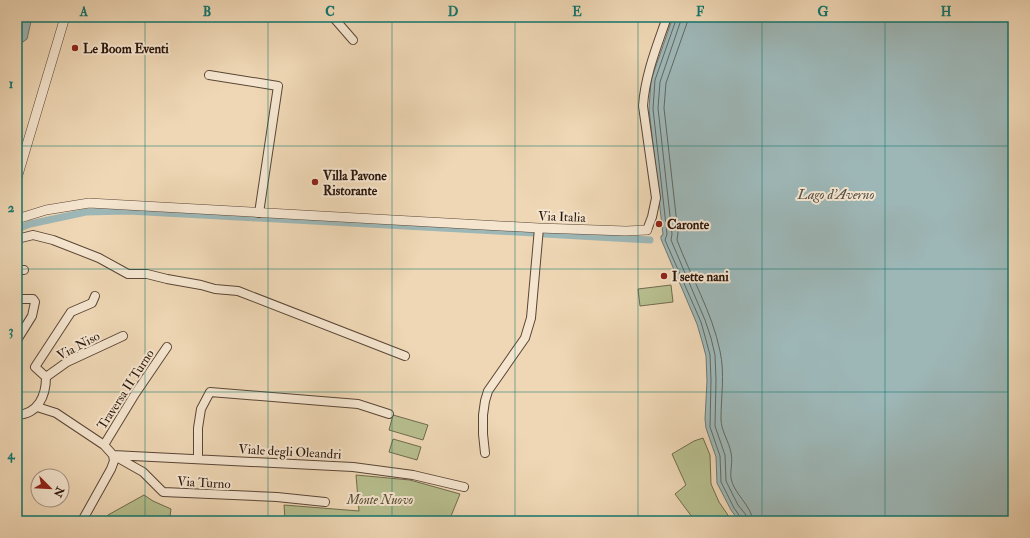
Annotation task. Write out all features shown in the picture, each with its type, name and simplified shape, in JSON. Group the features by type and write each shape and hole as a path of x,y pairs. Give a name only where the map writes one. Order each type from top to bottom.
{"street":[{"path":"17,178 65,17"},
{"path":"333,17 353,40"},
{"name":"Via Italia","path":"17,220 46,210 89,203 539,228 626,231 647,230 652,217 656,198 643,106 646,80 667,17"},
{"path":"209,75 278,86 259,213"},
{"path":"485,453 483,415 488,391 525,338 531,318 539,228"},
{"path":"17,239 33,235 54,240 99,258 128,274 147,274 215,289 238,291 405,356"},
{"path":"17,424 17,416 30,412 37,407 44,393 46,377 35,368 71,312 92,303 95,296"},
{"path":"17,299 33,299 35,302 32,316 17,340"},
{"name":"Via Niso","path":"46,377 67,362 123,336"},
{"name":"Traversa II Turno","path":"104,445 135,394 167,346"},
{"path":"198,458 198,428 201,409 210,392 358,404 389,414"},
{"name":"Via Turno","path":"37,407 56,413 104,445 113,455 143,472 163,492 277,497 326,502"},
{"path":"82,521 111,469 114,461 113,455"},
{"name":"Viale degli Oleandri","path":"113,455 198,458 353,467 413,475 464,487"}],"green space":[{"path":"671,285 673,302 640,306 638,289"},
{"path":"393,415 428,425 423,440 389,430"},
{"path":"703,438 710,455 711,484 719,502 732,521 695,521 675,494 686,485 672,454 694,441"},
{"path":"393,439 421,447 417,460 389,452"},
{"name":"Monte Nuovo","path":"356,475 410,480 460,494 449,521 241,521 257,519 285,519 284,505 359,511"},
{"path":"144,495 171,509 170,516 180,521 105,521 108,515"}],"water":[{"path":"17,17 32,17 27,39 17,46"},
{"name":"Lago d'Averno","path":"673,17 1013,17 1013,521 739,521 731,510 717,483 716,457 706,428 706,356 697,324 661,239 661,236 663,235 649,109 651,80"}],"waterway":[{"path":"17,229 30,224 86,212 128,211 534,233"},
{"path":"544,234 650,240"}],"place":[{"name":"Le Boom Eventi","path":"75,48"},
{"name":"Villa Pavone Ristorante","path":"315,182"},
{"name":"Caronte","path":"659,224"},
{"name":"I sette nani","path":"664,276"}]}
